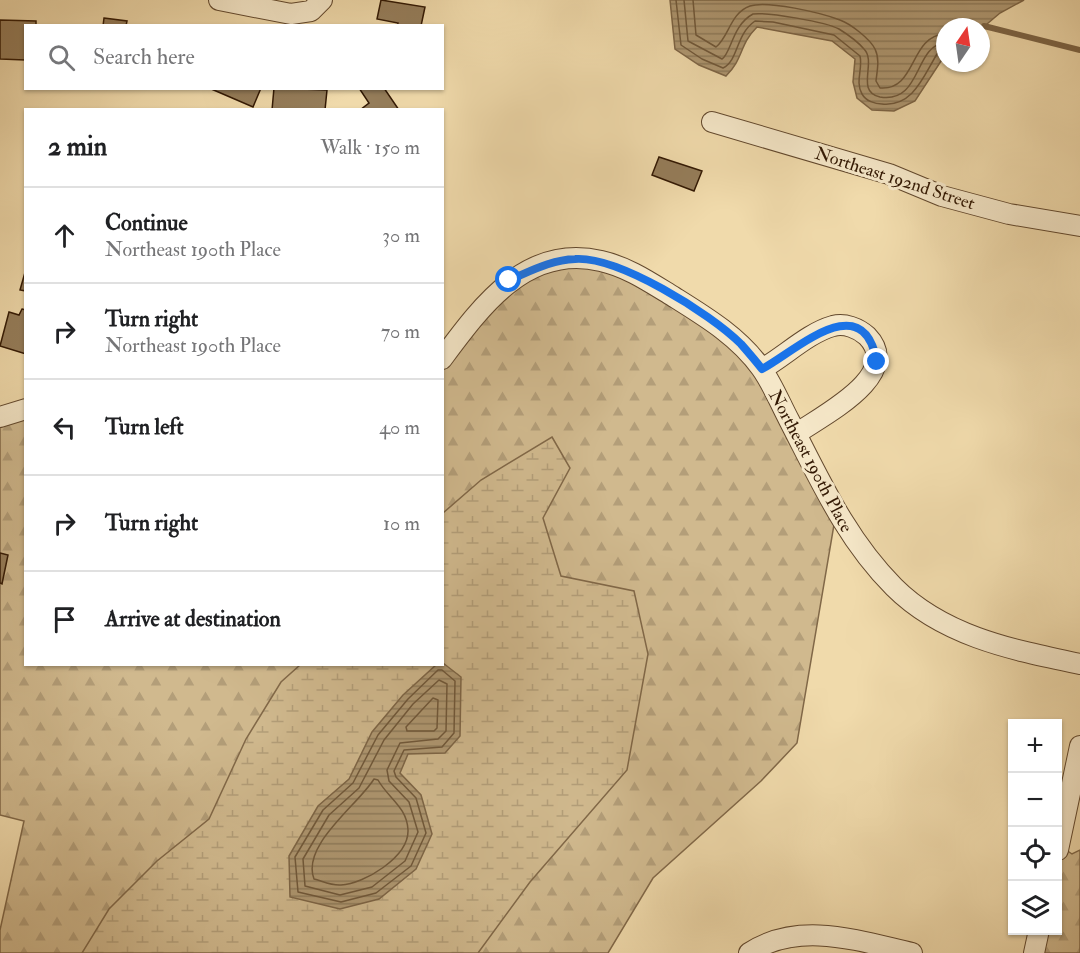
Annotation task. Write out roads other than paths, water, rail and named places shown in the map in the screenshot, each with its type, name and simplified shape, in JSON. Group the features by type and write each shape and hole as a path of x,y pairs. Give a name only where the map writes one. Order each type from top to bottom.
{"street":[{"path":"219,0 291,14 317,5"},
{"name":"Northeast 192nd Street","path":"712,122 889,174 942,196 1009,214 1080,226"},
{"name":"Northeast 190th Place","path":"444,356 479,310 509,280 549,262 576,258 601,261 633,273 709,319 740,343 762,369 836,513 862,553 896,590 933,617 969,636 1006,648 1080,664"},
{"path":"762,369 821,330 836,325 849,326 861,331 870,339 877,362 871,377 860,390 796,434"},
{"path":"0,417 24,410"},
{"path":"1062,831 1080,746"},
{"path":"749,953 783,938 810,934 849,939 912,953"},
{"path":"1034,953 1039,935"}],"water":[{"path":"670,0 1024,0 990,21 990,18 936,18 936,69 915,101 894,111 872,110 857,98 853,82 855,59 832,41 757,27 726,76 699,65 675,49"},
{"path":"444,664 461,677 460,736 445,753 408,754 400,773 421,795 432,834 416,869 379,899 340,909 290,897 289,856 318,806 349,779 372,732 403,695 435,666 444,666"}],"waterway":[{"path":"990,28 1080,50"}]}
